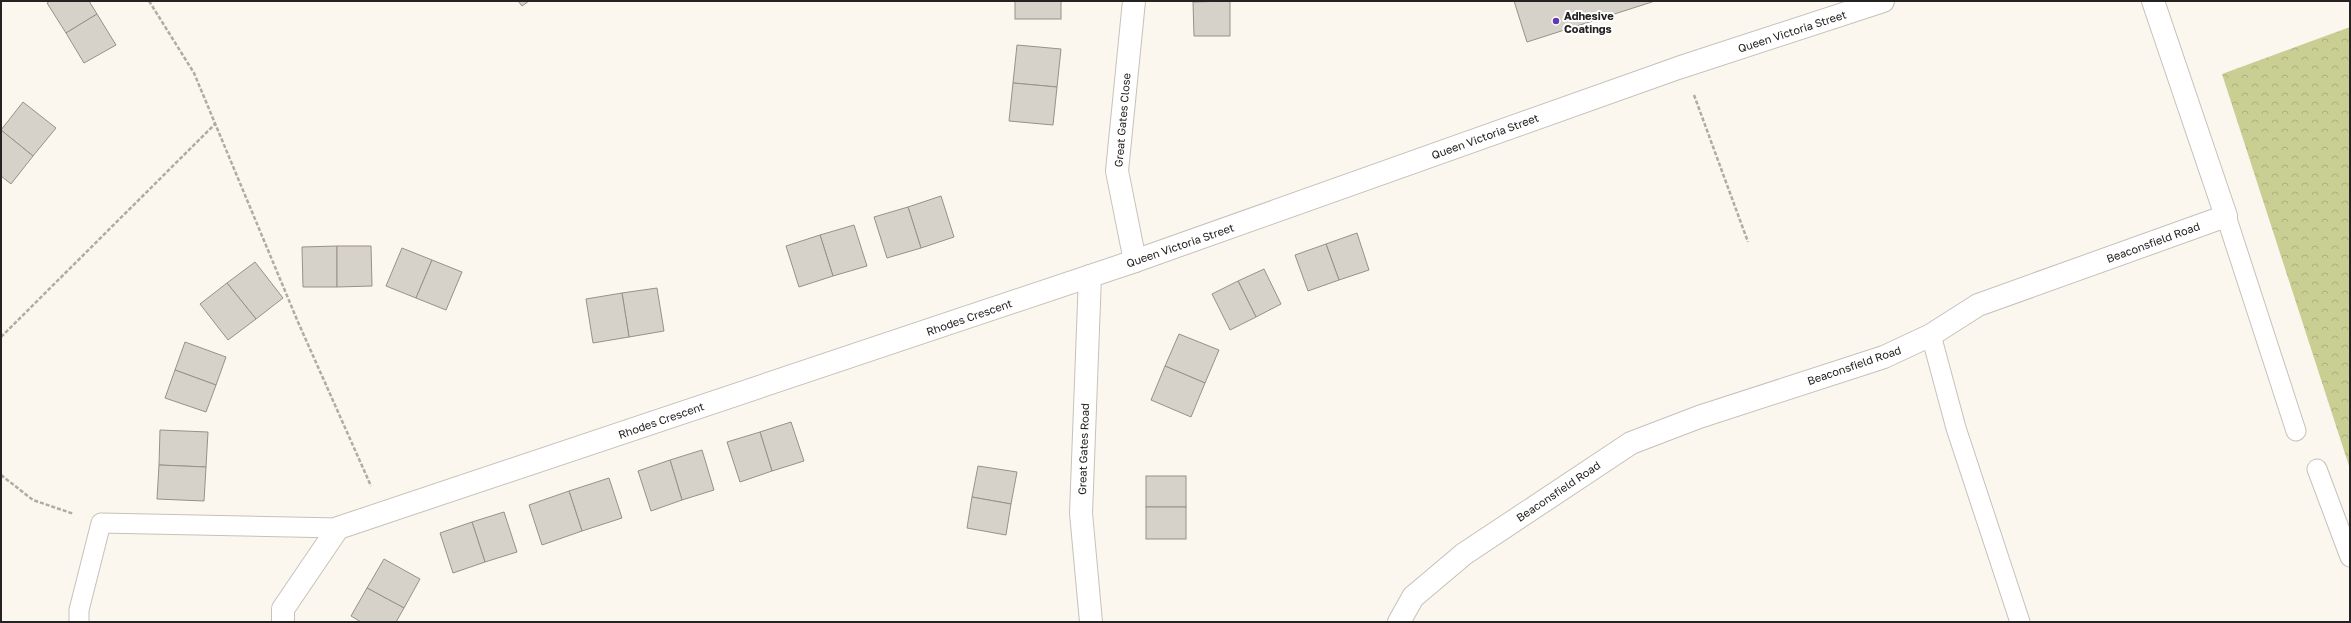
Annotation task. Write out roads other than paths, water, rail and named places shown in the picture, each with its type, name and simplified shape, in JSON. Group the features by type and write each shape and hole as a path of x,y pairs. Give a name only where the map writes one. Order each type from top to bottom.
{"street":[{"name":"Great Gates Close","path":"1134,1 1117,171 1135,261"},
{"name":"Queen Victoria Street","path":"1090,276 1678,68 1883,1"},
{"path":"2154,1 2226,216"},
{"name":"Beaconsfield Road","path":"1399,622 1413,597 1464,554 1631,443 1698,417 1884,357 1931,335 1978,305 2226,216"},
{"name":"Rhodes Crescent","path":"338,528 1090,276"},
{"name":"Great Gates Road","path":"1090,276 1081,512 1091,622"},
{"path":"283,622 283,609 338,528"}],"lane":[{"path":"2226,216 2296,431"},
{"path":"1931,335 1956,428 2020,622"},
{"path":"2317,469 2350,557"},
{"path":"79,622 79,610 101,523 338,528"}],"place":[{"name":"Adhesive Coatings","path":"1556,21"}]}
